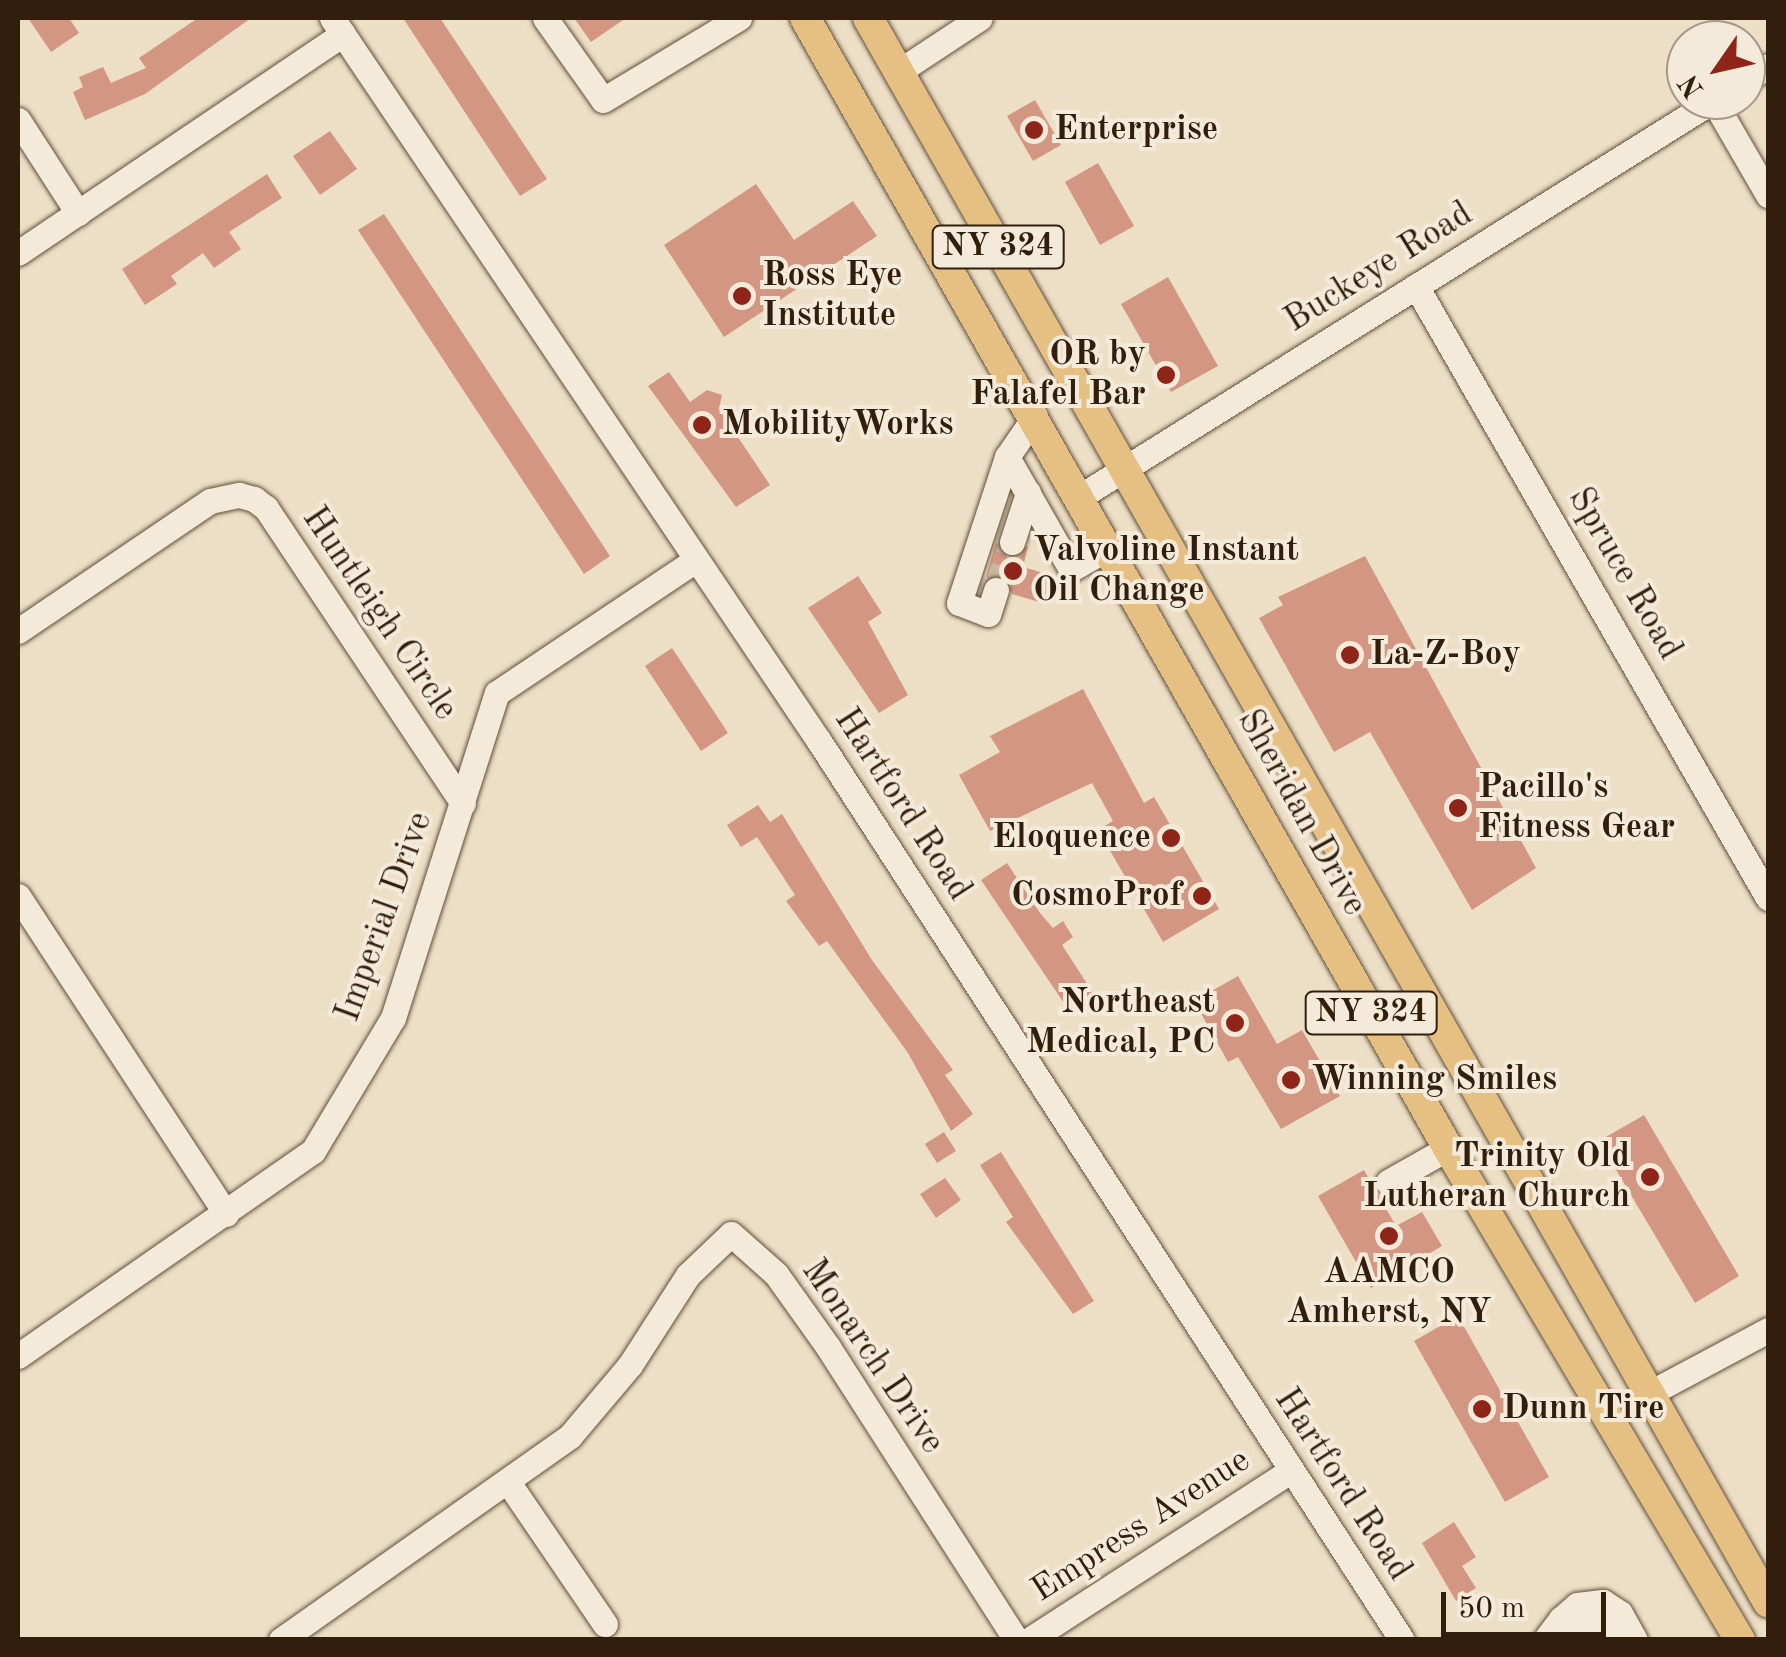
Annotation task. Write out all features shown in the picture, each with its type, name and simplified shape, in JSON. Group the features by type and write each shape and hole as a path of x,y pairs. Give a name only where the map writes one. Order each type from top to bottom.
{"main road":[{"name":"Sheridan Drive","path":"806,18 1110,547 1448,1148 1740,1640"},
{"name":"Sheridan Drive","path":"868,18 1768,1602"}],"street":[{"path":"545,18 603,100 739,18"},
{"path":"898,72 980,18"},
{"path":"18,253 338,26"},
{"name":"Hartford Road","path":"338,26 694,561 819,741 1402,1640"},
{"path":"18,120 78,212"},
{"name":"Buckeye Road","path":"1081,496 1682,120"},
{"path":"1725,120 1768,195"},
{"name":"Spruce Road","path":"1416,286 1768,898"},
{"path":"996,590 988,614 959,603 1007,456 1035,416"},
{"path":"1007,456 1072,569 1110,547"},
{"path":"1012,542 1028,493"},
{"name":"Huntleigh Circle","path":"18,630 210,501 239,495 254,499 266,508 463,802"},
{"name":"Imperial Drive","path":"18,1356 313,1151 393,1018 496,694 694,561"},
{"path":"18,896 226,1214"},
{"path":"1388,1182 1448,1148"},
{"name":"Monarch Drive","path":"282,1640 508,1482 602,1402 688,1275 731,1234 776,1274 828,1347 1016,1640"},
{"path":"1650,1393 1768,1330"},
{"name":"Empress Avenue","path":"1029,1640 1290,1471"},
{"path":"508,1482 605,1624"},
{"path":"1553,1629 1622,1630 1633,1640"}],"building":[{"path":"28,18 69,18 79,33 51,52"},
{"path":"198,18 251,18 145,94 85,120 73,92 83,87 79,77 103,67 111,83 146,68 139,58"},
{"path":"403,18 440,18 547,179 520,196"},
{"path":"574,18 626,18 591,42"},
{"name":"Enterprise","path":"1035,100 1061,145 1033,161 1007,116"},
{"path":"330,131 357,169 320,195 293,156"},
{"path":"1098,163 1134,226 1100,245 1065,182"},
{"path":"267,174 282,198 229,232 241,249 214,268 203,253 171,276 177,284 145,305 122,269"},
{"name":"Ross Eye Institute","path":"756,184 794,240 853,201 877,236 724,337 664,245"},
{"path":"384,214 610,556 584,574 358,230"},
{"path":"1168,277 1218,366 1171,392 1121,304"},
{"name":"MobilityWorks","path":"669,372 690,402 707,390 722,395 719,409 770,485 736,507 648,386"},
{"name":"Valvoline Instant Oil Change","path":"996,542 1008,558 1028,546 1023,567 1054,576 1046,604 1012,594 1002,575 986,577"},
{"path":"1365,556 1536,868 1472,910 1370,732 1334,752 1259,618 1283,605 1278,597"},
{"path":"858,576 882,613 868,622 908,695 879,713 808,608"},
{"path":"672,648 728,733 701,751 645,666"},
{"path":"1083,689 1144,803 1154,797 1219,909 1163,942 1098,830 1113,821 1092,783 990,831 959,775 1000,752 990,736"},
{"path":"758,805 770,822 782,814 872,960 953,1070 945,1075 973,1114 951,1131 908,1053 827,941 819,946 786,901 795,895 757,837 741,847 727,825"},
{"path":"1007,863 1053,928 1063,921 1073,937 1062,945 1095,996 1070,1012 981,880"},
{"path":"1238,976 1277,1044 1302,1030 1340,1096 1281,1129 1238,1057 1228,1062 1194,1001"},
{"name":"Trinity Old Lutheran Church","path":"1644,1115 1739,1276 1695,1303 1599,1141"},
{"path":"944,1132 956,1151 937,1163 925,1144"},
{"path":"1001,1152 1094,1301 1073,1314 1006,1222 1013,1217 980,1165"},
{"name":"AAMCO Amherst, NY","path":"1364,1170 1396,1226 1422,1212 1442,1246 1371,1288 1318,1196"},
{"path":"945,1178 961,1200 936,1218 920,1194"},
{"name":"Dunn Tire","path":"1458,1316 1549,1477 1505,1502 1414,1341"},
{"path":"1454,1522 1476,1557 1462,1566 1476,1588 1456,1601 1422,1543"}],"tunnel":[{"path":"996,590 1012,542"}],"place":[{"name":"Enterprise","path":"1034,130"},
{"name":"Ross Eye Institute","path":"742,296"},
{"name":"OR by Falafel Bar","path":"1166,375"},
{"name":"MobilityWorks","path":"702,425"},
{"name":"Valvoline Instant Oil Change","path":"1013,571"},
{"name":"La-Z-Boy","path":"1350,655"},
{"name":"Pacillo's Fitness Gear","path":"1458,808"},
{"name":"Eloquence","path":"1171,838"},
{"name":"CosmoProf","path":"1202,896"},
{"name":"Northeast Medical, PC","path":"1235,1023"},
{"name":"Winning Smiles","path":"1291,1080"},
{"name":"Trinity Old Lutheran Church","path":"1650,1177"},
{"name":"AAMCO Amherst, NY","path":"1389,1236"},
{"name":"Dunn Tire","path":"1482,1409"}]}
